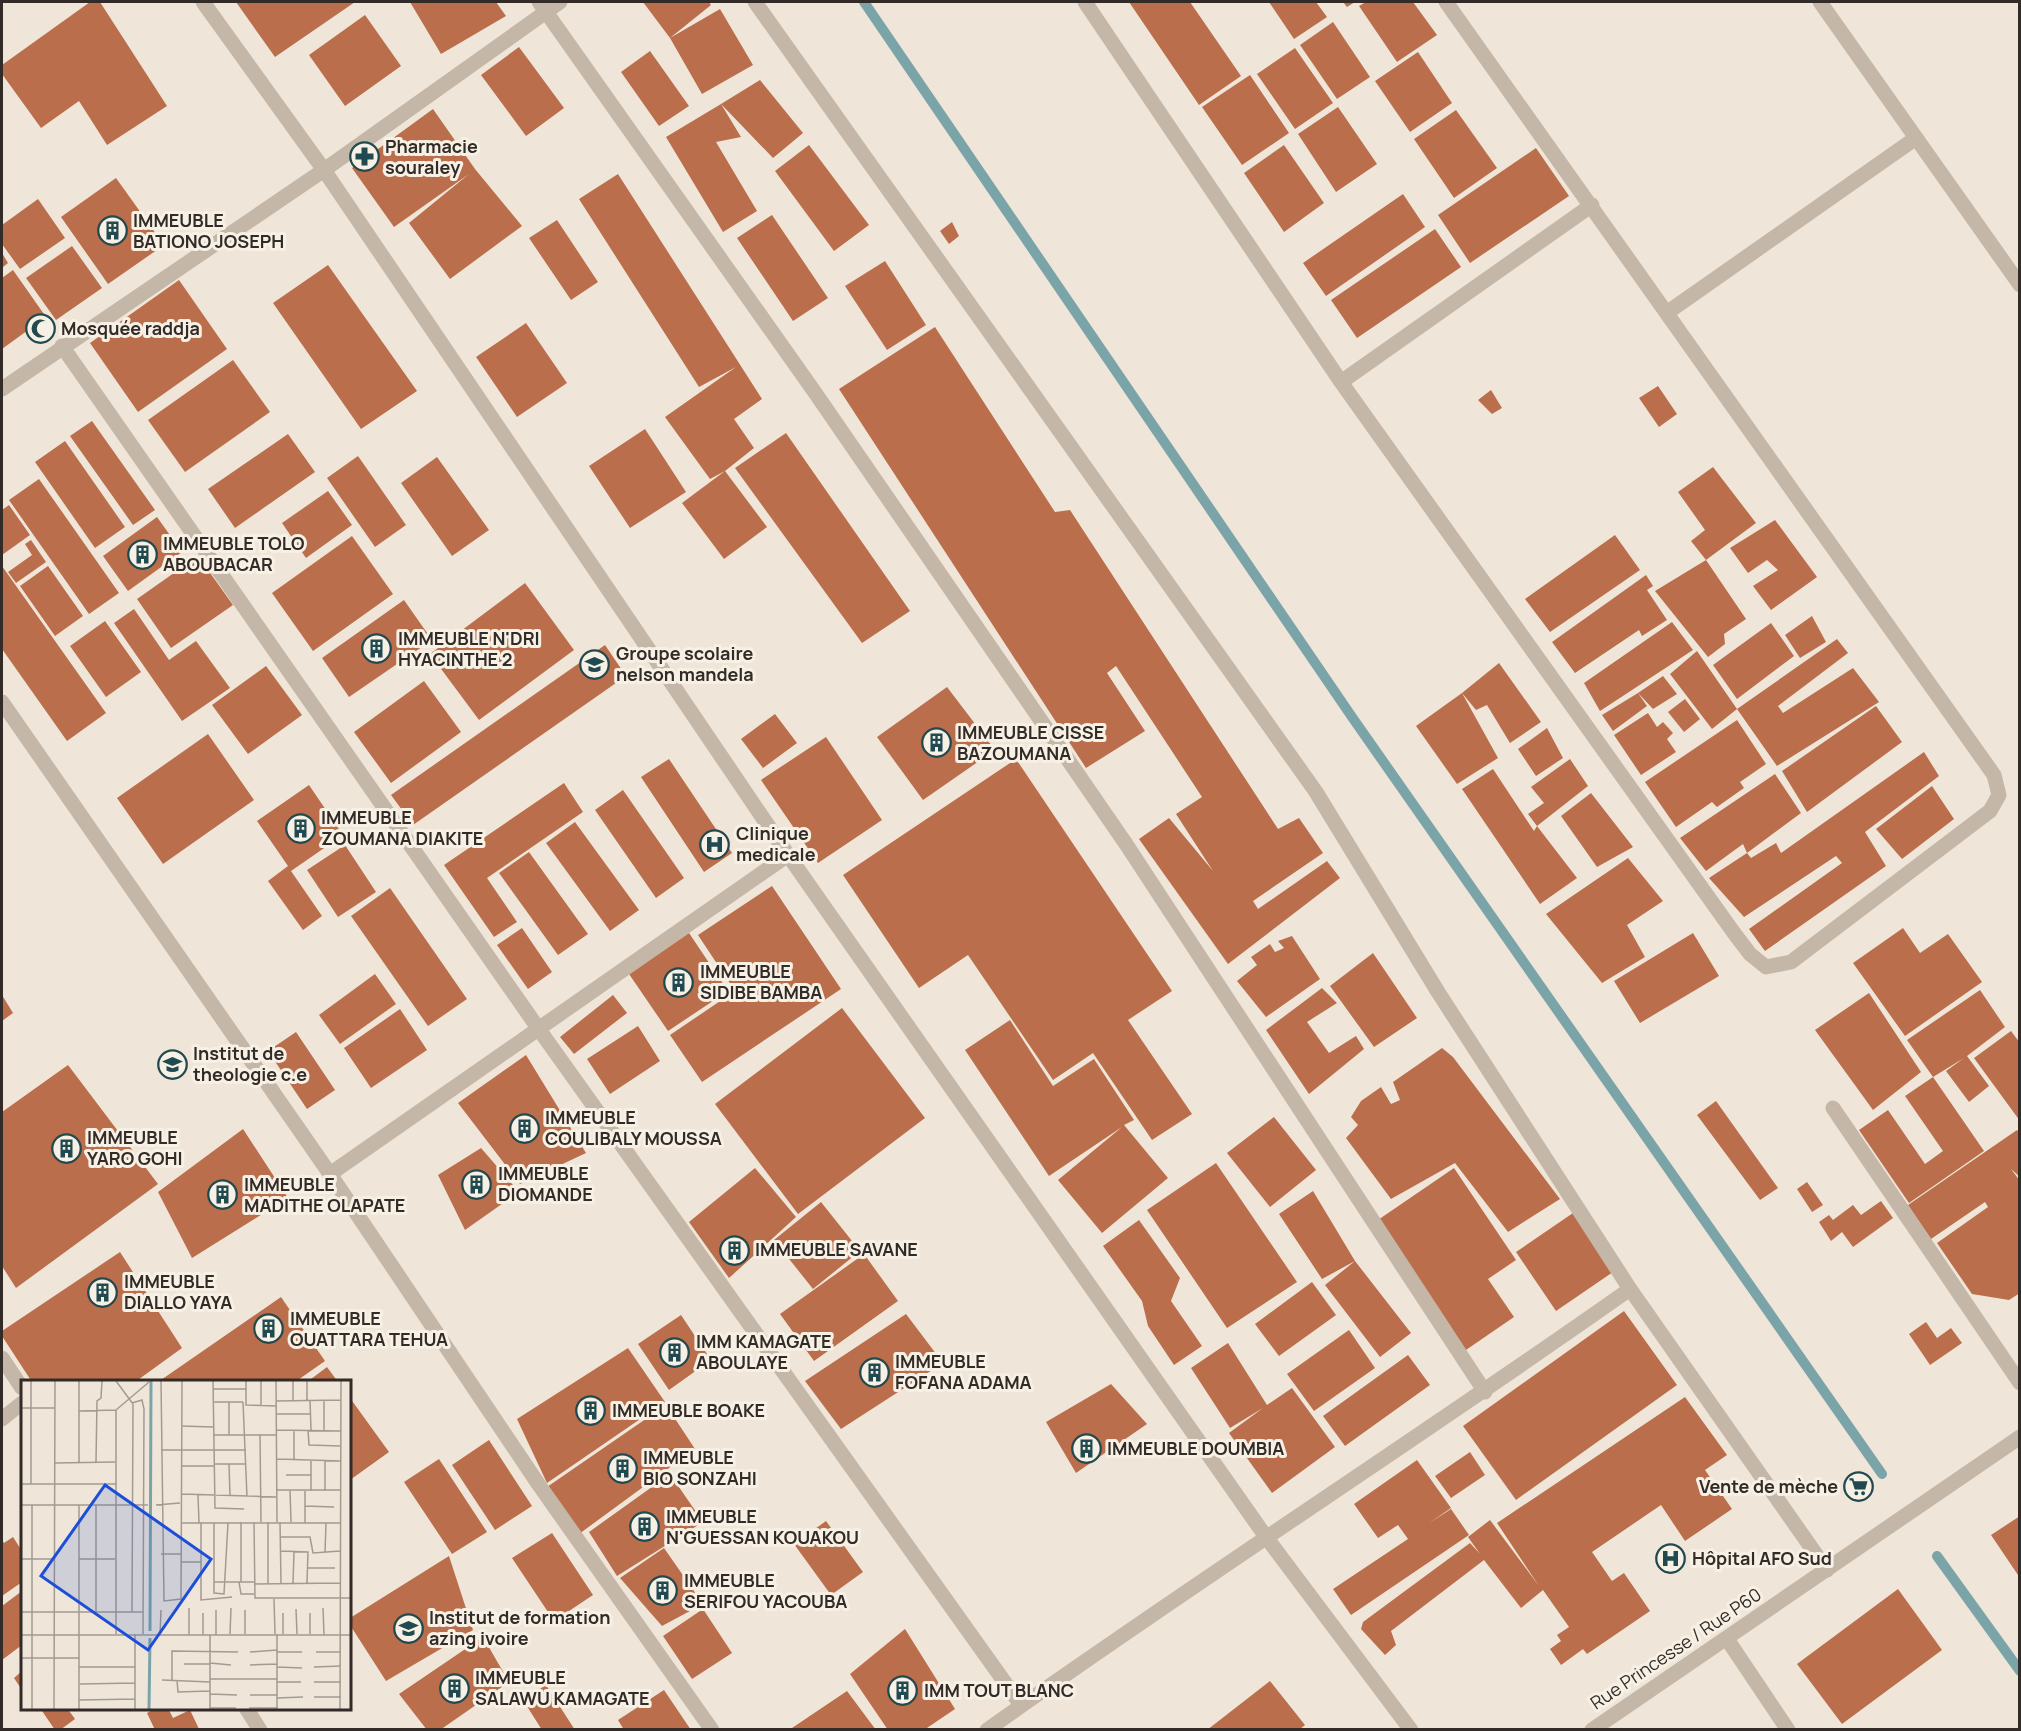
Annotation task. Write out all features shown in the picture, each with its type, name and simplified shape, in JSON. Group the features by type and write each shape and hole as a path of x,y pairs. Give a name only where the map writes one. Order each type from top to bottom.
{"street":[{"path":"203,2 324,170 788,855 1266,1537 1412,1730"},
{"path":"2,389 62,346 324,170 542,7 560,2"},
{"path":"755,2 1316,792 1438,992 1630,1289 1827,1570"},
{"path":"1085,2 1341,382 1749,954 1766,967 1791,962 1990,811 1999,795 1994,775 1668,312 1446,2"},
{"path":"1821,2 2019,285"},
{"path":"542,7 816,394 1126,844 1485,1392"},
{"path":"1668,312 1916,138"},
{"path":"1341,382 1592,205"},
{"path":"62,346 538,1028 1021,1705"},
{"path":"2,702 330,1174 539,1485 712,1730"},
{"path":"330,1174 788,855"},
{"path":"1833,1108 2019,1383"},
{"path":"987,1730 1266,1537 1485,1392 1630,1289"},
{"path":"2,1358 21,1386"},
{"path":"2,1419 21,1404"},
{"name":"Rue Princesse / Rue P60","path":"1592,1730 2019,1437"},
{"path":"1727,1639 1788,1730"},
{"path":"247,1710 260,1730"}],"building":[{"path":"90,2 100,2 167,106 107,145 79,101 41,128 2,74 2,65"},
{"path":"236,2 355,2 275,57"},
{"path":"410,2 496,2 506,16 441,54"},
{"path":"643,2 709,2 711,5 670,38"},
{"path":"1129,2 1190,2 1241,76 1199,105"},
{"path":"1269,2 1316,2 1327,17 1294,39"},
{"path":"1343,2 1355,2 1347,7"},
{"path":"1366,2 1413,2 1437,35 1397,62 1359,6"},
{"path":"720,9 753,65 702,94 670,38"},
{"path":"365,15 401,66 345,106 309,55"},
{"path":"1333,22 1370,77 1337,99 1300,45"},
{"path":"519,47 564,108 526,136 481,75"},
{"path":"1295,48 1333,103 1295,129 1257,74"},
{"path":"650,51 689,106 659,126 621,72"},
{"path":"1418,52 1452,103 1410,132 1375,81"},
{"path":"1250,75 1289,133 1242,165 1202,107"},
{"path":"760,80 803,133 773,158 721,104"},
{"path":"721,104 741,137 716,142 757,211 723,232 666,137"},
{"path":"1338,107 1377,164 1336,192 1298,134"},
{"path":"433,109 475,169 522,226 450,279 409,223 469,174 394,227 352,168"},
{"path":"1456,110 1497,168 1454,198 1414,139"},
{"path":"809,145 869,225 834,251 775,171"},
{"path":"1284,145 1324,203 1284,232 1244,173"},
{"path":"1536,148 1569,196 1470,263 1438,215"},
{"path":"618,174 762,399 734,419 754,448 725,471 710,479 665,417 736,367 699,387 579,199"},
{"name":"IMMEUBLE BATIONO JOSEPH","path":"116,178 164,245 108,284 61,217"},
{"path":"1403,194 1425,227 1326,296 1303,263"},
{"path":"38,199 65,238 20,269 2,244 2,225"},
{"path":"772,215 828,298 793,321 737,238"},
{"path":"557,220 598,282 571,300 529,238"},
{"path":"952,222 959,236 949,244 940,231"},
{"path":"1435,229 1461,267 1357,338 1331,300"},
{"path":"72,246 102,288 56,320 26,278"},
{"path":"2,253 8,263 2,268"},
{"path":"885,261 926,325 887,350 845,286"},
{"path":"328,265 417,391 361,429 273,303"},
{"path":"13,270 46,317 2,349 2,278"},
{"path":"179,280 227,349 138,412 90,343"},
{"path":"526,323 567,383 517,417 476,357"},
{"path":"935,327 1055,512 1070,510 1278,829 1299,818 1323,853 1253,901 1258,909 1327,861 1340,878 1228,964 1139,839 1169,818 1213,871 1176,814 1202,797 1116,666 1107,673 1145,731 1086,768 839,389"},
{"path":"233,360 270,412 185,472 148,420"},
{"path":"1658,386 1677,414 1659,427 1639,398"},
{"path":"1491,390 1502,408 1492,414 1478,400"},
{"path":"92,421 155,510 133,525 70,436"},
{"path":"645,429 686,492 630,528 589,466"},
{"path":"786,433 910,611 862,643 735,468"},
{"path":"288,434 315,472 235,528 208,489"},
{"path":"65,441 125,527 95,548 35,462"},
{"path":"358,456 406,525 375,547 327,478"},
{"path":"437,457 489,530 452,556 401,483"},
{"path":"1713,467 1756,523 1706,560 1691,541 1705,530 1678,492"},
{"path":"725,471 767,527 724,559 682,503"},
{"path":"39,479 119,593 89,614 9,500"},
{"path":"328,491 352,525 306,558 282,523"},
{"path":"9,505 30,535 2,555 2,510"},
{"name":"IMMEUBLE TOLO ABOUBACAR","path":"157,517 182,552 128,591 103,556"},
{"path":"1775,520 1817,577 1771,610 1753,586 1778,570 1767,560 1748,573 1730,548"},
{"path":"1615,535 1640,570 1550,632 1525,599"},
{"path":"352,536 393,594 313,651 272,593"},
{"path":"31,540 46,562 16,583 8,572 32,555 25,544"},
{"path":"198,556 233,605 171,648 137,599"},
{"path":"1706,560 1746,619 1724,634 1725,644 1708,657 1655,591"},
{"path":"2,566 106,713 67,741 2,649"},
{"path":"48,566 83,616 55,636 20,586"},
{"path":"1646,575 1653,586 1647,590 1667,620 1642,636 1639,630 1575,673 1552,642"},
{"path":"525,583 574,650 479,720 430,654"},
{"name":"IMMEUBLE N'DRI HYACINTHE 2","path":"404,600 432,640 349,697 322,658"},
{"path":"134,609 169,660 196,641 230,688 182,721 114,623"},
{"path":"1812,616 1826,642 1800,658 1785,635"},
{"path":"105,621 141,672 106,697 70,646"},
{"path":"1672,622 1693,650 1600,711 1584,683"},
{"path":"1771,623 1794,656 1737,699 1713,665"},
{"path":"1837,639 1848,653 1778,706 1783,713 1853,668 1879,702 1777,766 1737,709"},
{"path":"605,645 626,676 413,825 391,795"},
{"path":"1697,651 1737,709 1712,729 1670,674"},
{"path":"1499,663 1541,722 1510,743 1487,705 1476,710 1462,693"},
{"path":"266,666 302,715 248,754 212,705"},
{"path":"1663,676 1677,694 1653,709 1638,693"},
{"path":"424,681 461,732 391,783 354,732"},
{"name":"IMMEUBLE CISSE BAZOUMANA","path":"947,687 995,750 923,800 877,737"},
{"path":"1462,693 1498,758 1457,784 1416,726"},
{"path":"1638,693 1647,706 1613,731 1602,715"},
{"path":"1685,699 1700,719 1684,732 1668,712"},
{"path":"1876,706 1902,742 1807,812 1782,771"},
{"path":"1648,713 1657,727 1663,722 1673,733 1667,739 1676,752 1641,775 1614,735"},
{"path":"775,714 797,743 763,768 741,739"},
{"path":"1737,720 1766,764 1740,782 1744,788 1717,807 1712,802 1676,827 1645,782"},
{"path":"1547,728 1563,758 1536,776 1518,749"},
{"path":"208,734 254,800 163,864 117,798"},
{"path":"826,737 882,820 818,863 761,780"},
{"path":"1924,752 1939,776 1865,832 1886,866 1765,951 1749,929 1842,863 1836,856 1744,917 1709,878 1747,853 1751,858 1776,843 1781,853"},
{"path":"669,759 732,853 704,872 641,777"},
{"path":"1016,759 1172,991 1128,1020 1192,1114 1152,1140 1093,1053 1053,1080 968,955 919,988 843,875"},
{"path":"1570,759 1588,786 1537,826 1528,814 1544,803 1531,787"},
{"path":"1493,769 1534,831 1537,826 1577,878 1540,904 1462,789"},
{"path":"1775,774 1801,813 1747,853 1743,844 1706,871 1680,838"},
{"path":"564,783 583,812 487,878 517,922 494,937 444,865"},
{"name":"IMMEUBLE ZOUMANA DIAKITE","path":"309,785 343,835 291,871 322,916 303,930 268,881 288,866 257,821"},
{"path":"1932,786 1954,819 1902,859 1876,829"},
{"path":"623,790 684,878 656,898 595,810"},
{"path":"1591,793 1633,847 1597,867 1561,816"},
{"path":"575,822 639,910 610,931 546,843"},
{"path":"345,845 376,892 338,917 307,870"},
{"path":"529,852 588,934 558,955 499,873"},
{"path":"1628,858 1663,901 1627,925 1645,957 1602,983 1546,914"},
{"path":"772,886 841,989 702,1082 670,1035 735,991 698,935"},
{"path":"390,888 467,999 428,1026 351,916"},
{"path":"522,928 552,972 528,989 497,945"},
{"path":"1903,928 1920,953 1948,934 1982,982 1905,1036 1853,963"},
{"name":"IMMEUBLE SIDIBE BAMBA","path":"689,933 728,991 668,1031 629,974"},
{"path":"1693,933 1719,976 1640,1023 1614,981"},
{"path":"1292,936 1320,979 1266,1017 1237,981 1257,965 1251,957 1270,944 1275,952 1284,948 1278,941"},
{"path":"1373,953 1417,1018 1374,1047 1330,986"},
{"path":"375,974 396,1004 340,1044 319,1015"},
{"path":"1322,988 1337,1003 1307,1022 1329,1053 1356,1036 1364,1049 1309,1094 1266,1030"},
{"path":"1980,990 2005,1027 1967,1056 1989,1086 1969,1102 1946,1071 1964,1058 1933,1077 1907,1040"},
{"path":"1869,993 1921,1072 1873,1110 1815,1030"},
{"path":"2,995 13,1013 2,1021"},
{"path":"613,995 627,1013 574,1054 560,1037"},
{"path":"842,1008 925,1118 798,1214 715,1104"},
{"path":"400,1009 427,1050 371,1088 344,1048"},
{"path":"1010,1020 1053,1086 1094,1059 1134,1120 1124,1125 1168,1178 1102,1233 1058,1180 1122,1127 1049,1176 965,1050"},
{"path":"638,1026 660,1061 610,1094 587,1059"},
{"path":"2011,1031 2020,1043 2020,1121 1974,1058"},
{"path":"296,1032 335,1090 307,1109 268,1051"},
{"path":"1442,1048 1453,1057 1560,1199 1508,1232 1455,1163 1391,1199 1346,1138 1358,1125 1351,1117 1361,1101 1381,1087 1391,1104 1400,1100 1393,1082"},
{"name":"IMMEUBLE COULIBALY MOUSSA","path":"526,1055 586,1153 520,1184 458,1103"},
{"name":"IMMEUBLE YARO GOHI","path":"68,1065 158,1184 16,1288 2,1266 2,1112"},
{"path":"1933,1077 1984,1151 1909,1203 1859,1130 1888,1110 1925,1164 1943,1151 1905,1096"},
{"path":"1716,1101 1778,1188 1760,1200 1697,1115"},
{"path":"1274,1117 1316,1170 1270,1207 1227,1153"},
{"name":"IMMEUBLE MADITHE OLAPATE","path":"243,1129 288,1198 192,1258 158,1192"},
{"path":"2017,1130 2020,1134 2020,1177 2011,1169 2020,1181 2020,1293 2009,1300 1972,1294 1937,1243 1988,1207 1985,1202 1931,1239 1908,1205"},
{"name":"IMMEUBLE DIOMANDE","path":"481,1148 519,1192 465,1230 438,1175"},
{"path":"1216,1163 1297,1282 1227,1328 1147,1210"},
{"name":"IMMEUBLE SAVANE","path":"755,1168 796,1217 729,1278 689,1222"},
{"path":"1454,1168 1516,1260 1488,1279 1514,1317 1463,1352 1375,1222"},
{"path":"1807,1182 1823,1205 1812,1212 1797,1189"},
{"path":"1313,1191 1355,1261 1322,1279 1279,1214"},
{"path":"1881,1201 1893,1218 1853,1247 1842,1232 1831,1241 1819,1222 1829,1215 1833,1220 1853,1205 1861,1215"},
{"path":"821,1202 860,1251 813,1289 774,1240"},
{"path":"1573,1213 1613,1272 1556,1311 1516,1252"},
{"path":"1139,1220 1180,1278 1171,1301 1202,1346 1174,1365 1148,1326 1142,1301 1103,1246"},
{"name":"IMMEUBLE DIALLO YAYA","path":"120,1252 182,1348 138,1380 31,1380 2,1336 2,1331"},
{"path":"864,1254 898,1301 814,1361 780,1314"},
{"path":"1355,1261 1411,1333 1380,1357 1325,1285"},
{"path":"1312,1282 1336,1315 1279,1356 1255,1324"},
{"name":"IMMEUBLE OUATTARA TEHUA","path":"281,1297 325,1361 298,1380 161,1380"},
{"path":"1624,1311 1677,1385 1516,1500 1463,1426"},
{"name":"IMMEUBLE FOFANA ADAMA","path":"906,1314 943,1363 841,1429 805,1381"},
{"name":"IMM KAMAGATE ABOULAYE","path":"681,1315 711,1360 669,1390 638,1344"},
{"path":"1926,1322 1937,1338 1951,1328 1962,1343 1930,1365 1909,1334"},
{"path":"1349,1330 1375,1368 1314,1411 1287,1374"},
{"path":"1228,1343 1267,1405 1292,1388 1335,1447 1272,1493 1229,1433 1263,1408 1230,1428 1191,1368"},
{"name":"IMMEUBLE BOAKE","path":"628,1348 665,1402 547,1483 517,1419"},
{"path":"1408,1355 1430,1385 1345,1446 1323,1416"},
{"path":"327,1367 337,1380 310,1380"},
{"name":"IMMEUBLE DOUMBIA","path":"1111,1384 1147,1424 1076,1473 1046,1422"},
{"path":"1685,1397 1727,1455 1705,1470 1732,1509 1685,1541 1661,1505 1592,1552 1612,1581 1624,1573 1650,1611 1587,1654 1583,1649 1561,1665 1550,1649 1561,1641 1557,1635 1569,1627 1543,1590 1521,1608 1484,1560 1391,1631 1396,1645 1385,1655 1361,1629 1363,1622 1470,1543 1480,1554 1468,1537 1490,1520 1539,1586 1497,1523"},
{"path":"351,1399 389,1452 351,1479"},
{"name":"IMMEUBLE BIO SONZAHI","path":"666,1405 695,1449 579,1534 547,1487"},
{"path":"489,1440 532,1506 495,1530 452,1465"},
{"path":"1470,1452 1485,1475 1451,1498 1435,1476"},
{"path":"439,1459 487,1532 452,1554 404,1482"},
{"path":"1417,1460 1451,1508 1429,1523 1451,1509 1469,1535 1351,1615 1333,1589 1408,1539 1398,1525 1378,1538 1354,1504"},
{"name":"IMMEUBLE N'GUESSAN KOUAKOU","path":"670,1474 703,1522 617,1576 589,1532"},
{"path":"2020,1516 2020,1578 1991,1535"},
{"path":"826,1521 863,1572 831,1595 794,1544"},
{"path":"552,1533 593,1595 554,1621 512,1558"},
{"path":"13,1537 21,1549 21,1583 2,1596 2,1540 4,1543"},
{"name":"IMMEUBLE SERIFOU YACOUBA","path":"664,1548 703,1604 662,1626 620,1578"},
{"path":"449,1556 473,1630 386,1681 351,1627 351,1617"},
{"path":"1898,1589 1942,1650 1842,1724 1797,1664"},
{"path":"21,1592 21,1646 2,1660 2,1606"},
{"path":"703,1609 732,1653 692,1679 663,1636"},
{"name":"IMM TOUT BLANC","path":"905,1629 955,1709 924,1730 888,1730 850,1674"},
{"name":"IMMEUBLE SALAWU KAMAGATE","path":"483,1637 509,1682 440,1730 427,1730 399,1694"},
{"path":"21,1672 21,1688 14,1678"},
{"path":"1270,1681 1305,1725 1299,1730 1207,1730"},
{"path":"546,1685 575,1730 542,1730 523,1700"},
{"path":"664,1690 691,1730 624,1730 618,1720"},
{"path":"847,1691 876,1730 789,1730"},
{"path":"41,1710 68,1710 75,1719 60,1730 55,1730"},
{"path":"152,1710 169,1710 173,1718 190,1710 199,1729 155,1730 147,1713"}],"waterway":[{"path":"864,2 1352,717 1882,1474"},
{"path":"1937,1556 2020,1671"}],"place":[{"name":"Pharmacie souraley","path":"364,157"},
{"name":"IMMEUBLE BATIONO JOSEPH","path":"112,231"},
{"name":"Mosquée raddja","path":"40,329"},
{"name":"IMMEUBLE TOLO ABOUBACAR","path":"142,554"},
{"name":"IMMEUBLE N'DRI HYACINTHE 2","path":"377,649"},
{"name":"Groupe scolaire nelson mandela","path":"595,664"},
{"name":"IMMEUBLE CISSE BAZOUMANA","path":"936,743"},
{"name":"IMMEUBLE ZOUMANA DIAKITE","path":"300,828"},
{"name":"Clinique medicale","path":"715,844"},
{"name":"IMMEUBLE SIDIBE BAMBA","path":"679,982"},
{"name":"Institut de theologie c.e","path":"172,1064"},
{"name":"IMMEUBLE COULIBALY MOUSSA","path":"524,1128"},
{"name":"IMMEUBLE YARO GOHI","path":"66,1148"},
{"name":"IMMEUBLE DIOMANDE","path":"477,1184"},
{"name":"IMMEUBLE MADITHE OLAPATE","path":"223,1195"},
{"name":"IMMEUBLE SAVANE","path":"734,1250"},
{"name":"IMMEUBLE DIALLO YAYA","path":"103,1292"},
{"name":"IMMEUBLE OUATTARA TEHUA","path":"269,1329"},
{"name":"IMM KAMAGATE ABOULAYE","path":"675,1352"},
{"name":"IMMEUBLE FOFANA ADAMA","path":"874,1372"},
{"name":"IMMEUBLE BOAKE","path":"591,1411"},
{"name":"IMMEUBLE DOUMBIA","path":"1086,1449"},
{"name":"IMMEUBLE BIO SONZAHI","path":"622,1468"},
{"name":"Vente de mèche","path":"1859,1487"},
{"name":"IMMEUBLE N'GUESSAN KOUAKOU","path":"645,1527"},
{"name":"Hôpital AFO Sud","path":"1671,1559"},
{"name":"IMMEUBLE SERIFOU YACOUBA","path":"663,1591"},
{"name":"Institut de formation azing ivoire","path":"408,1628"},
{"name":"IMMEUBLE SALAWU KAMAGATE","path":"454,1688"},
{"name":"IMM TOUT BLANC","path":"903,1691"}]}
